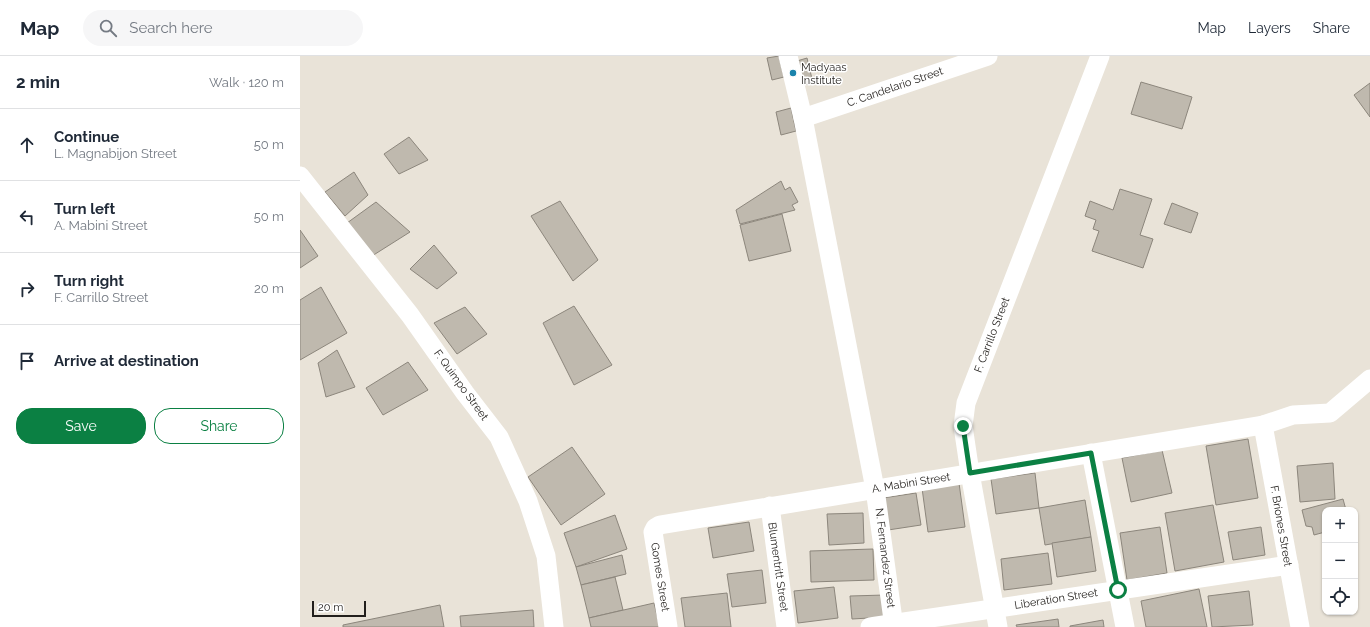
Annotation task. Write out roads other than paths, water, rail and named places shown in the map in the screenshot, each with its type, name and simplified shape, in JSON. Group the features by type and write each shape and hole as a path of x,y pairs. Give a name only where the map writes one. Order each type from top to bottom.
{"street":[{"name":"N. Fernandez Street","path":"788,56 803,118 876,489 893,625"},
{"name":"C. Candelario Street","path":"803,118 988,56"},
{"name":"F. Carrillo Street","path":"998,627 963,426 966,402 1100,56"},
{"name":"F. Quimpo Street","path":"300,176 410,315 465,393 499,437 528,501 546,556 554,627"},
{"name":"A. Mabini Street","path":"655,528 660,525 770,506 1263,425 1293,415 1330,413 1370,379"},
{"name":"F. Briones Street","path":"1263,425 1300,627"},
{"path":"1091,453 1125,627"},
{"name":"Blumentritt Street","path":"770,506 786,627"},
{"name":"Gomes Street","path":"655,528 654,535 668,627"},
{"name":"Liberation Street","path":"870,627 893,625 1289,565"}],"place":[{"name":"Madyaas Institute","path":"793,73"}]}
